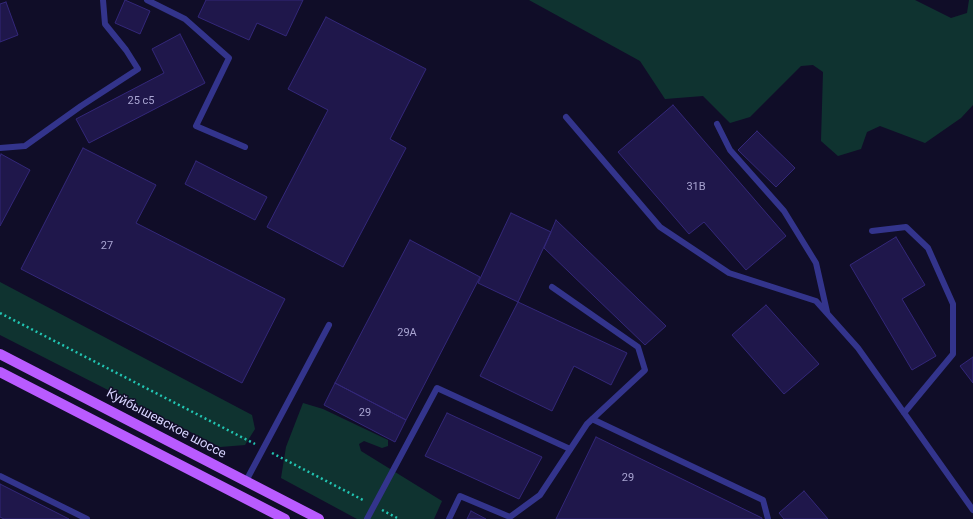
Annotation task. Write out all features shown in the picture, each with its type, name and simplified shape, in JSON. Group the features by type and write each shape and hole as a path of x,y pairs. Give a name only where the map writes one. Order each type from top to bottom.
{"main road":[{"name":"Куйбышевское шоссе","path":"0,354 319,519"},
{"path":"0,372 285,519"}],"lane":[{"path":"0,148 25,146 81,106 138,69 126,50 105,24 103,0"},
{"path":"147,0 185,19 229,58 196,126 246,147"},
{"path":"566,117 660,227 730,273 816,301 858,348 973,510"},
{"path":"717,124 730,150 784,211 816,263 827,313"},
{"path":"872,231 906,227 928,248 953,304 953,354 904,413"},
{"path":"449,519 460,496 510,517 540,495 587,424 645,370 638,347 552,287"},
{"path":"246,481 329,325"},
{"path":"367,519 438,388 570,449"},
{"path":"592,419 763,500 768,519"},
{"path":"0,476 87,519"}],"path":[{"path":"0,313 399,519"}],"green space":[{"path":"529,0 915,0 951,18 967,13 969,0 973,0 973,105 961,118 925,143 880,126 867,132 861,149 838,156 821,141 823,72 813,65 801,66 750,117 730,123 703,96 665,99 640,61"},
{"path":"0,282 252,415 255,429 245,445 220,447 0,335"},
{"path":"303,403 323,409 388,440 388,446 382,448 364,441 359,444 361,451 442,501 434,519 357,519 281,478 286,447"}],"building":[{"path":"125,0 150,11 140,34 115,23"},
{"path":"206,0 303,0 286,36 257,23 249,40 198,17"},
{"path":"6,2 18,35 0,42 0,4"},
{"path":"326,17 426,69 390,139 406,148 343,267 267,227 328,110 288,89"},
{"path":"180,34 205,83 89,143 76,119 164,73 152,49"},
{"path":"673,105 786,236 746,270 704,222 689,234 618,152"},
{"path":"757,131 795,168 776,187 738,150"},
{"path":"83,148 156,185 136,223 285,299 242,383 21,269"},
{"path":"1,154 30,170 0,226 0,157"},
{"path":"196,161 267,197 255,220 185,184"},
{"path":"511,213 551,232 518,302 478,283"},
{"path":"556,220 666,326 645,345 544,248"},
{"path":"896,237 925,285 902,299 936,356 912,370 850,265"},
{"path":"410,240 480,277 406,420 335,383"},
{"path":"518,302 627,353 611,385 574,366 552,411 480,376"},
{"path":"766,305 819,364 784,394 732,335"},
{"path":"973,357 973,383 960,366"},
{"path":"335,383 406,420 395,442 324,405"},
{"path":"447,413 542,457 519,499 425,456"},
{"path":"596,437 762,518 762,519 556,519"},
{"path":"0,484 69,519 4,519 0,517"},
{"path":"804,491 828,519 784,519 779,513"},
{"path":"471,511 486,519 467,519"}]}
